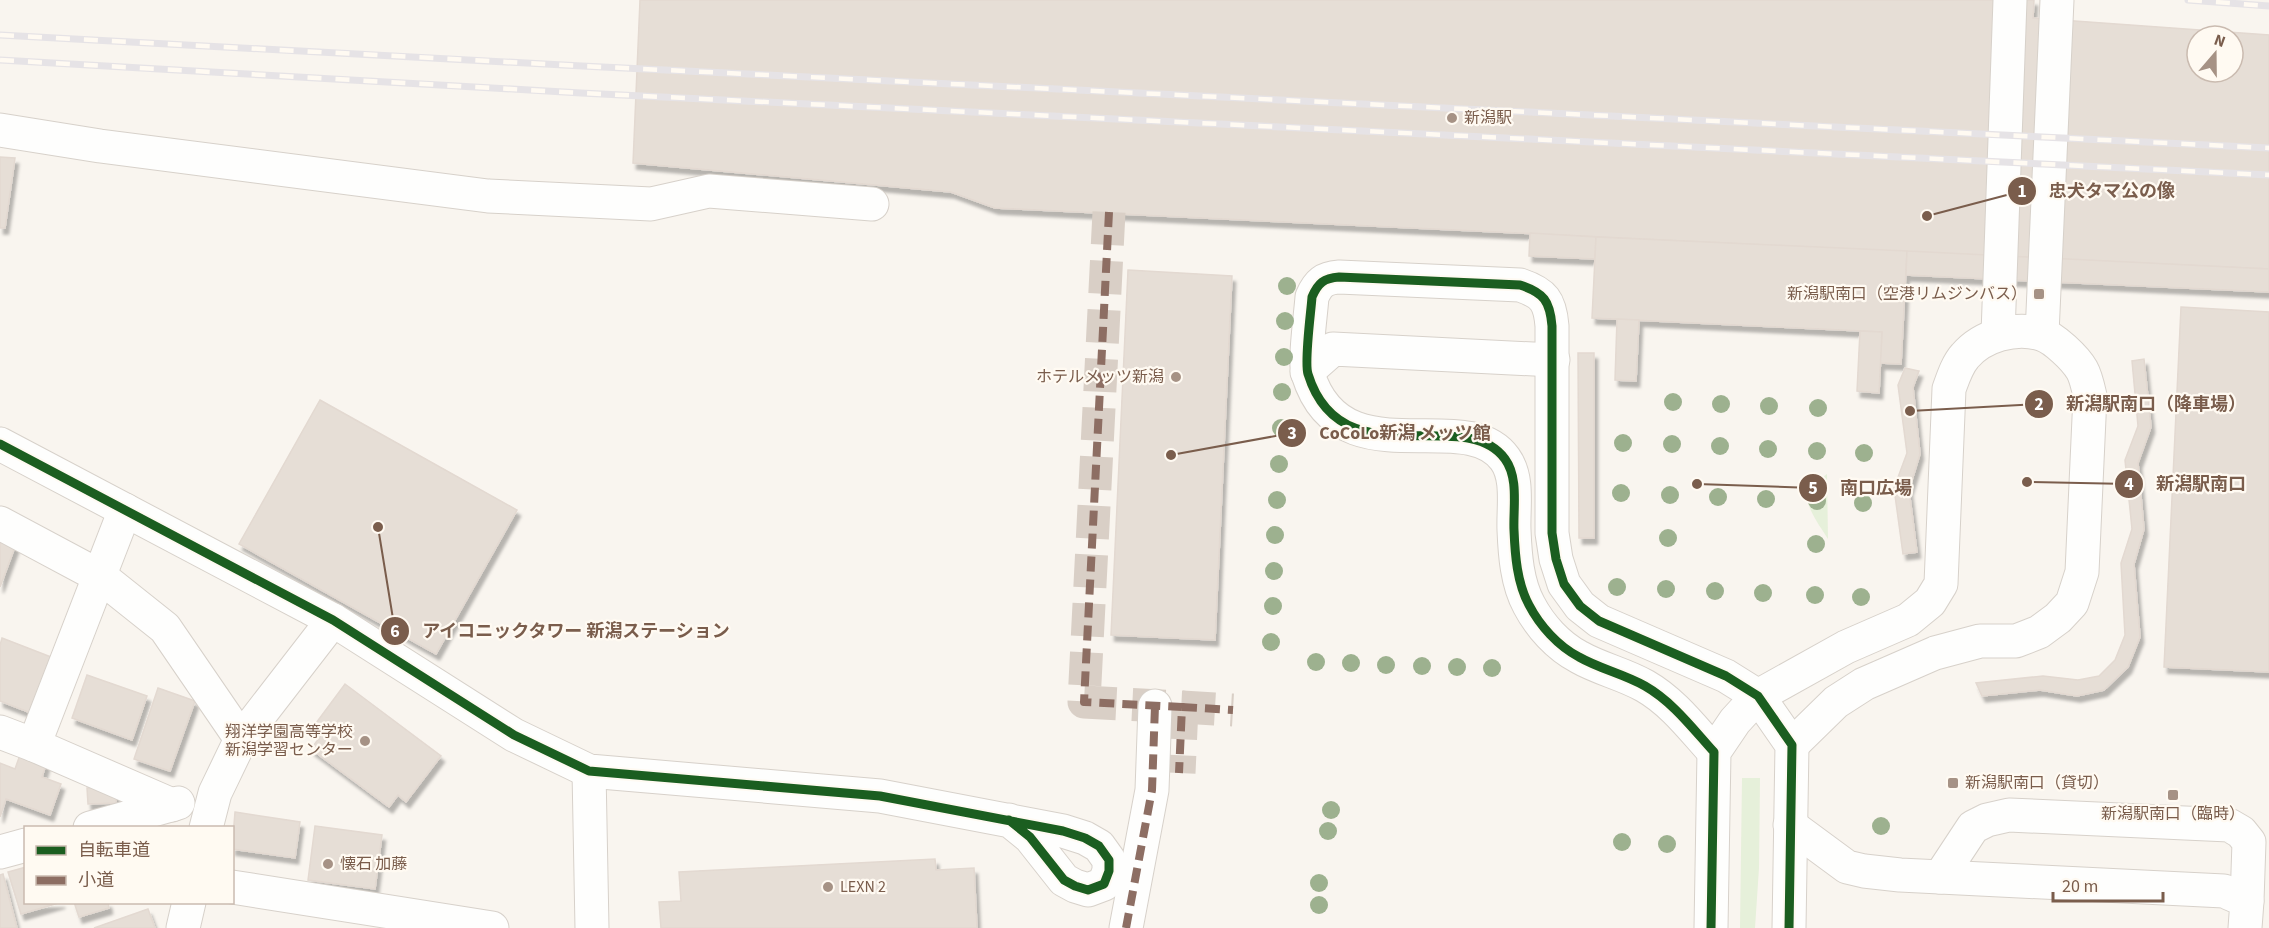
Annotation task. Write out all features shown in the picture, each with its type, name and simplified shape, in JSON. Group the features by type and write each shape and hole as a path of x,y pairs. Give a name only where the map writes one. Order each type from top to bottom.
{"street":[{"path":"1998,334 2010,0"},
{"path":"2042,334 2057,0"},
{"path":"0,130 100,146 488,196 651,204 709,191 872,204"},
{"path":"1714,752 1678,712 1646,687 1577,657 1549,634 1528,604 1519,580 1511,474 1506,459 1495,448 1467,438 1373,434 1336,418 1324,406 1307,372 1312,297 1316,287 1327,278 1339,277 1520,285 1537,291 1547,301 1551,310 1552,533 1556,559 1564,584 1580,606 1599,621 1726,676 1758,696 1792,745 1789,928"},
{"path":"1711,928 1714,752 1735,721 1758,696 1846,646 1908,620 1930,602 1941,584 1949,389 1954,374 1965,356 1998,334 2016,332 2042,334 2073,357 2083,371 2090,396 2082,572 2072,603 2040,632 2016,641 1980,641 1935,653 1864,684 1836,702 1792,745"},
{"path":"1307,372 1334,349 1552,360"},
{"path":"0,444 333,620 514,735 589,771 880,796 1009,820"},
{"path":"34,745 125,510"},
{"path":"0,523 100,577 165,628 241,739"},
{"path":"207,826 215,792 241,739 333,620"},
{"path":"1126,928 1152,789 1155,706"},
{"path":"0,732 172,805"},
{"path":"589,771 591,928"},
{"path":"97,826 215,792"},
{"path":"1940,877 1972,827 1987,820 2009,815 2229,825 2241,832 2249,842 2246,915"},
{"path":"1790,825 1846,867 1882,873 1940,877 2224,891 2246,915"},
{"path":"0,852 24,846"},
{"path":"234,887 492,928"},
{"path":"183,928 189,904"}],"green space":[{"path":"1827,474 1828,539 1808,502 1809,490"},
{"path":"1742,778 1760,778 1759,868 1755,928 1740,928"}],"building":[{"name":"新潟駅","path":"640,0 2034,0 2033,18 2185,29 2185,84 2245,84 2245,33 2269,35 2269,269 995,208 951,192 633,163"},
{"path":"0,157 15,158 5,228 0,228"},
{"path":"1530,233 1596,237 1595,259 1529,256"},
{"path":"1596,237 1907,251 1901,364 1880,363 1882,332 1592,318"},
{"path":"1907,251 2269,269 2269,292 1906,275"},
{"path":"1128,270 1232,276 1215,640 1111,635"},
{"path":"2181,307 2269,312 2269,672 2164,667"},
{"path":"1617,319 1639,320 1636,381 1615,380"},
{"path":"1860,331 1882,332 1879,393 1857,391"},
{"path":"1578,353 1594,353 1594,538 1579,538"},
{"path":"2144,359 2151,427 2138,463 2144,529 2134,564 2140,637 2128,667 2104,690 2077,696 2040,690 1982,696 1976,683 2043,676 2078,680 2099,676 2115,660 2125,635 2121,563 2132,529 2125,460 2138,426 2132,361"},
{"path":"1905,368 1919,371 1913,387 1920,454 1909,490 1917,552 1903,554 1894,488 1907,453 1898,385"},
{"path":"320,400 517,510 436,654 239,544"},
{"path":"0,539 16,544 0,587"},
{"path":"2,638 51,657 31,713 0,701"},
{"path":"87,675 147,696 132,740 72,718"},
{"path":"345,684 441,756 406,802 398,795 389,807 311,749 322,734 313,727"},
{"path":"158,688 195,701 170,771 134,759"},
{"path":"21,752 47,761 42,777 61,784 50,815 6,799 0,817 0,763 15,769"},
{"path":"116,787 116,803 88,804 87,788"},
{"path":"235,812 300,822 295,858 234,849"},
{"path":"315,826 382,835 375,889 308,880"},
{"name":"LEXN 2","path":"935,859 936,870 974,868 977,928 661,928 659,902 681,901 679,872"},
{"path":"24,868 24,904 55,904 21,914 8,872"},
{"path":"3,874 17,928 0,928 0,875"},
{"path":"75,904 108,904 109,908 79,917"},
{"path":"148,909 155,928 94,928"}],"tunnel":[{"path":"1109,212 1084,702 1182,707 1179,773"},
{"path":"1182,707 1233,710"}],"railway":[{"path":"2188,0 2269,6"},
{"path":"0,35 582,66 2269,148"},
{"path":"0,60 581,93 2269,175"}],"marked path":[{"path":"1109,212 1084,702 1182,707 1179,773"},
{"path":"1126,928 1152,790 1155,706"},
{"path":"1182,707 1233,710"}],"cycle path":[{"path":"1711,928 1714,752 1682,716 1655,692 1571,652 1550,635 1538,620 1529,605 1519,578 1514,539 1514,484 1505,459 1486,444 1462,437 1374,433 1347,425 1324,406 1308,374 1307,359 1312,297 1325,280 1339,277 1520,285 1535,291 1544,299 1550,310 1552,326 1552,533 1556,559 1564,584 1580,606 1599,621 1726,676 1758,696 1792,745 1789,928"},
{"path":"0,444 333,620 514,735 589,771 880,796 1063,831 1085,838 1099,846 1109,860 1109,871 1104,884 1088,890 1064,880 1030,837 1009,820"}],"place":[{"name":"新潟駅","path":"1452,118"},
{"name":"忠犬タマ公の像","path":"1927,216"},
{"name":"新潟駅南口（空港リムジンバス）","path":"2039,294"},
{"name":"ホテルメッツ新潟","path":"1176,377"},
{"name":"新潟駅南口（降車場）","path":"1910,411"},
{"name":"CoCoLo新潟 メッツ館","path":"1171,455"},
{"name":"新潟駅南口","path":"2027,482"},
{"name":"南口広場","path":"1697,484"},
{"name":"アイコニックタワー 新潟ステーション","path":"378,527"},
{"name":"翔洋学園高等学校 新潟学習センター","path":"365,741"},
{"name":"新潟駅南口（貸切）","path":"1953,783"},
{"name":"新潟駅南口（臨時）","path":"2173,795"},
{"name":"懐石 加藤","path":"328,864"},
{"name":"LEXN 2","path":"828,887"}]}
